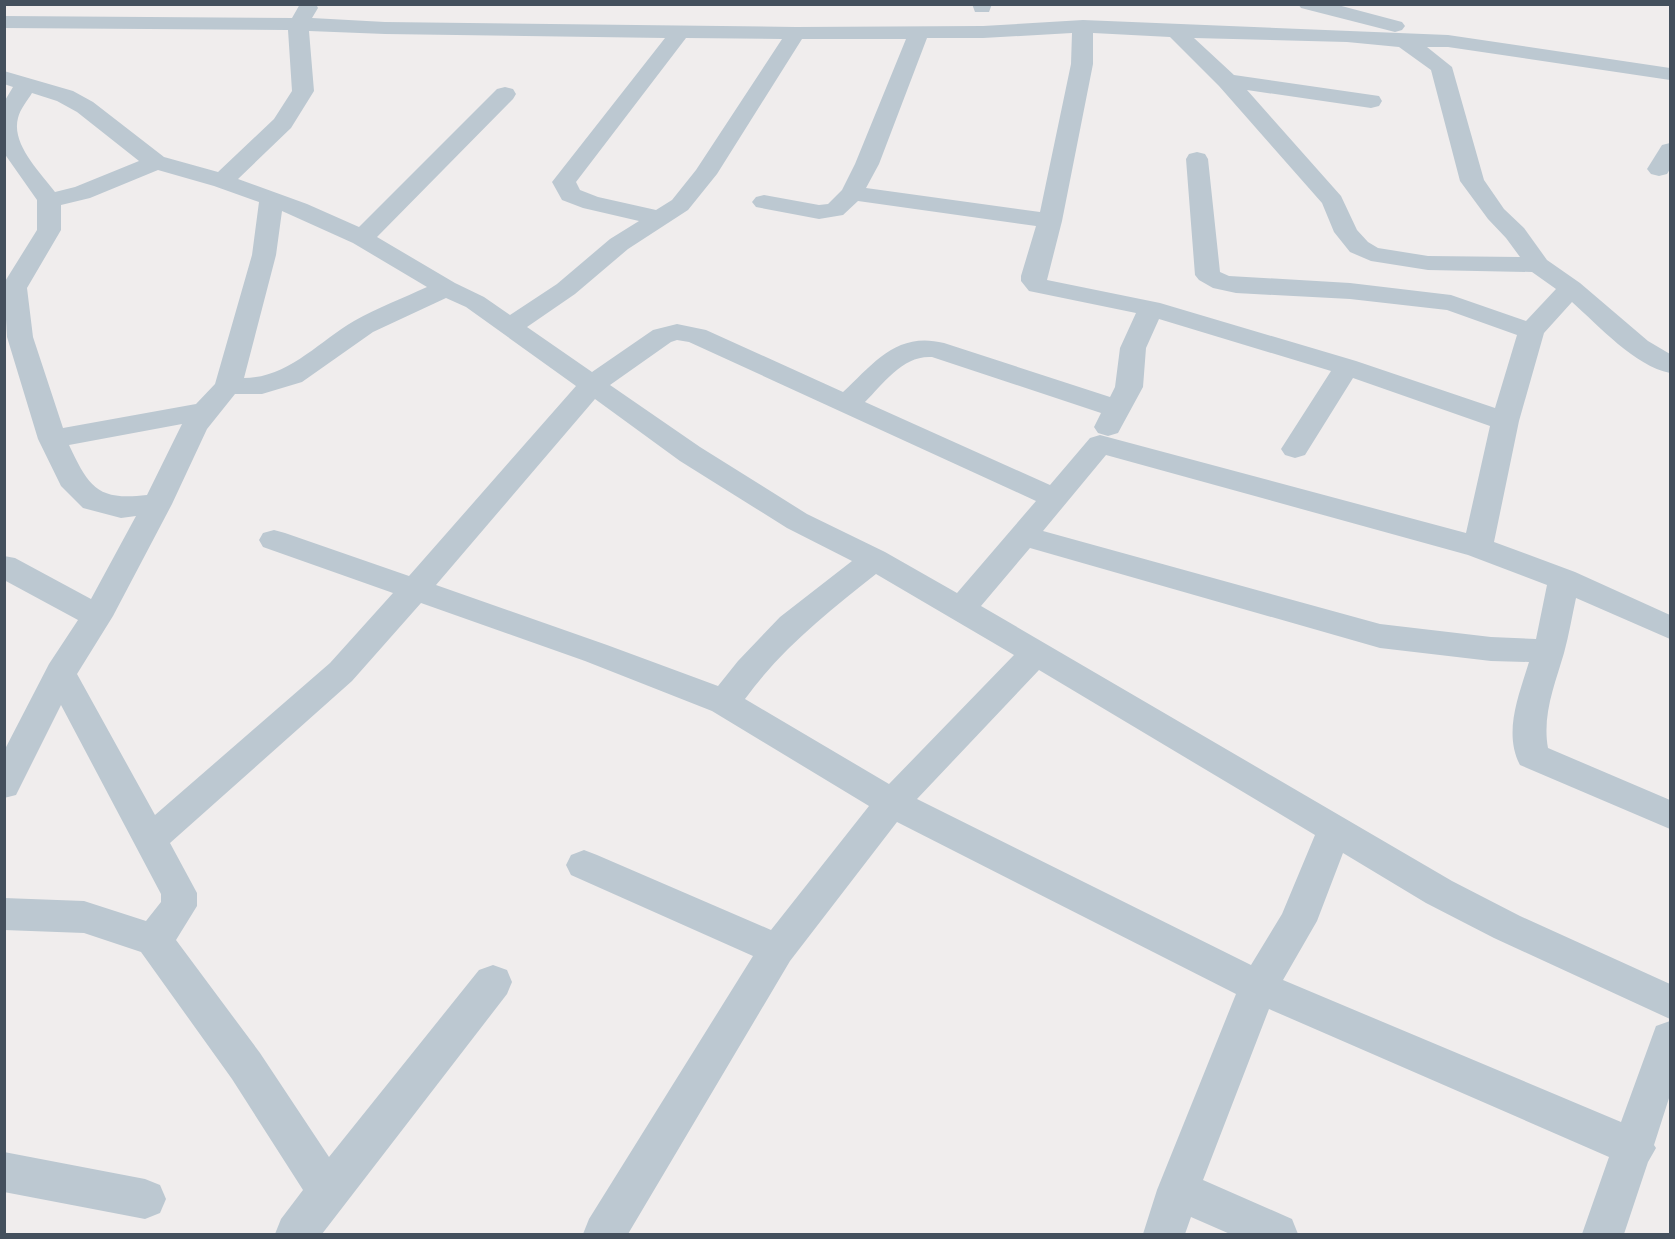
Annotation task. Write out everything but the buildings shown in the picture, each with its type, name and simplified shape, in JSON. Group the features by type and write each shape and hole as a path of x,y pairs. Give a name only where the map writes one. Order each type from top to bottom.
{"street":[{"path":"222,181 284,123 303,91 297,24 310,4"},
{"path":"1308,4 1357,15 1448,41 1671,74"},
{"path":"1153,11 1169,31 1227,81 1333,201 1346,232 1359,247 1371,254 1428,263 1539,265"},
{"path":"4,22 297,24 385,28 796,33 919,33 1083,26 1448,41"},
{"path":"1083,26 1082,64 1050,221 1034,276 1034,282 1038,286 1151,308 1347,367 1505,421"},
{"path":"661,218 580,199 570,195 564,182 680,32"},
{"path":"511,326 566,289 619,244 680,205 705,174 796,33"},
{"path":"764,202 819,212 835,210 852,193 867,164 919,33"},
{"path":"1405,41 1441,67 1472,180 1496,214 1515,232 1539,265 1571,288 1639,347 1671,365"},
{"path":"157,504 121,508 93,501 71,479 52,439 20,337 9,288 49,230 49,200 20,161 6,134 6,117 15,81 65,96 85,107 156,162 222,181 299,209 362,238 446,288 475,302 690,454 797,521 874,559 1419,880 1508,927 1671,1002"},
{"path":"1227,81 1371,101"},
{"path":"362,238 505,94"},
{"path":"1197,159 1208,275 1213,280 1236,285 1350,291 1451,303 1531,331"},
{"path":"49,200 82,193 156,162"},
{"path":"852,193 1050,221"},
{"path":"4,785 60,673 97,616 157,504 193,429 205,411 228,386 264,255 271,199"},
{"path":"228,386 262,386 292,376 364,326 446,288"},
{"path":"1478,547 1505,421 1531,331 1571,288"},
{"path":"960,610 1100,444 1129,387 1133,348 1151,308"},
{"path":"151,839 341,672 592,385 662,336 677,332 697,336 1054,498"},
{"path":"848,403 895,358 916,348 935,349 1117,409"},
{"path":"1295,449 1347,367"},
{"path":"52,439 205,411"},
{"path":"1100,444 1478,547 1564,580 1671,628"},
{"path":"1023,536 1380,636 1491,649 1548,651"},
{"path":"274,540 596,653 724,702 892,803 1258,987 1635,1148"},
{"path":"724,702 749,669 791,625 874,559"},
{"path":"4,566 97,616"},
{"path":"1564,580 1548,651 1530,711 1528,737 1532,756 1671,815"},
{"path":"604,1234 777,950 892,803 1036,653"},
{"path":"60,673 179,893 179,906 154,940"},
{"path":"1164,1234 1258,987 1298,921 1335,829"},
{"path":"584,865 777,950"},
{"path":"4,914 84,917 154,940 246,1066 328,1191"},
{"path":"296,1234 493,982"},
{"path":"1604,1234 1671,1038"},
{"path":"4,1172 145,1200"},
{"path":"1179,1190 1277,1234"}]}
